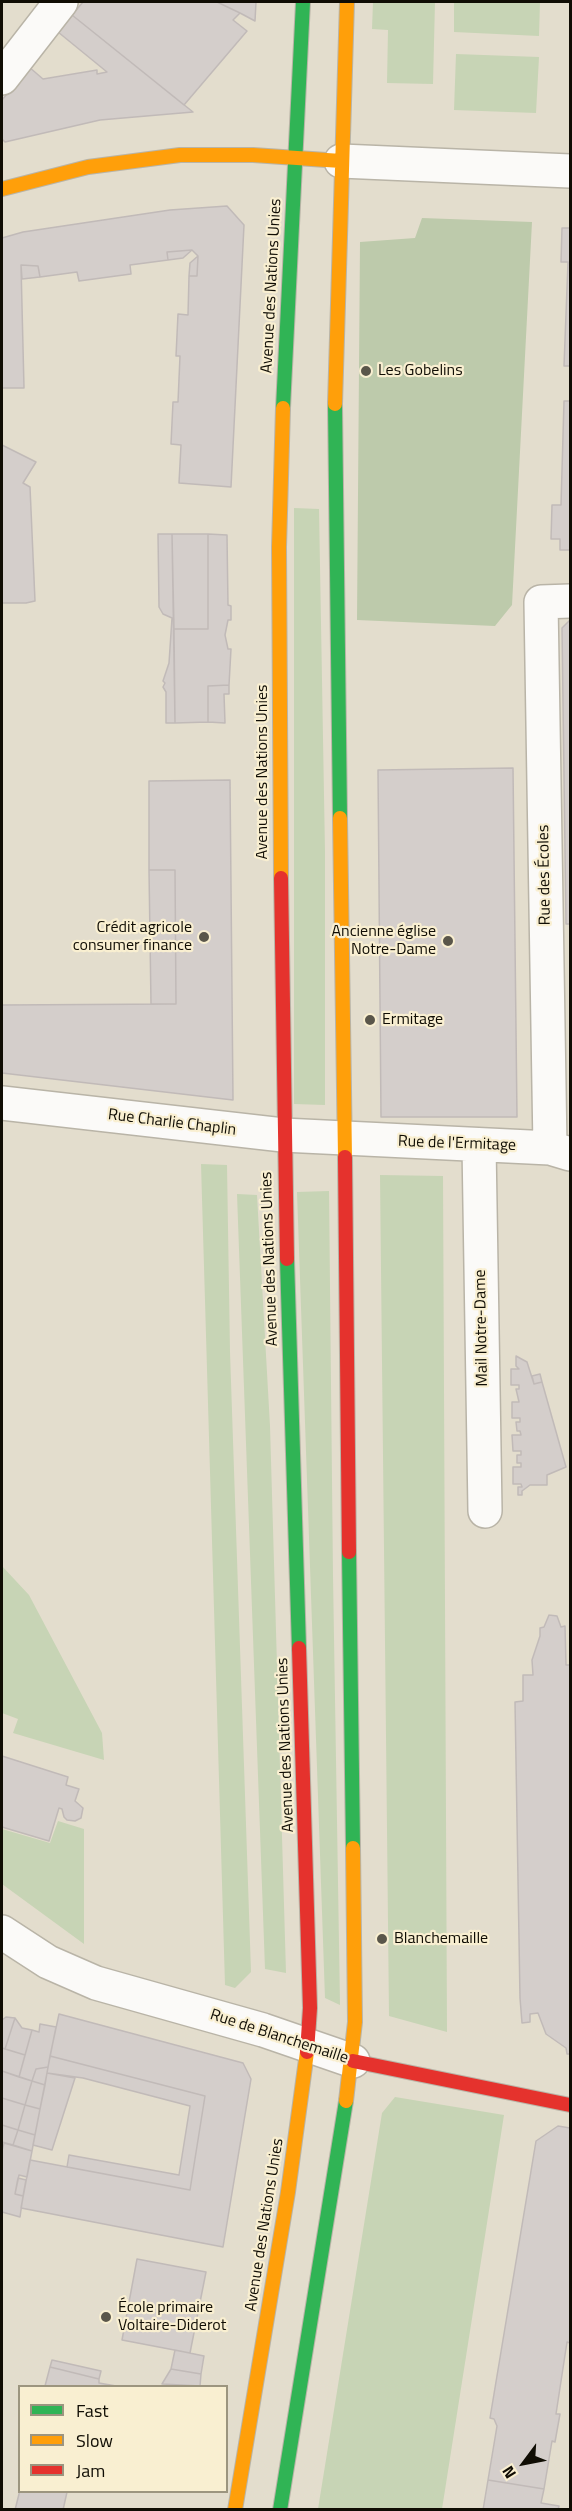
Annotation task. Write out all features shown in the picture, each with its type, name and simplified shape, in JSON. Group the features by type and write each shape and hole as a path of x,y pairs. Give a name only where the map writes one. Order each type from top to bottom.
{"main road":[{"name":"Avenue des Nations Unies","path":"235,2510 288,2192 308,2048 311,1989 283,1135 279,537 303,2"},
{"path":"280,2510 342,2140 353,2061 355,2007 335,374 347,2"},
{"path":"2,189 77,169 134,159 206,155 295,157 341,161"},
{"name":"Rue de Blanchemaille","path":"353,2061 570,2104"}],"street":[{"path":"2,78 61,2"},
{"path":"341,161 570,171"},
{"name":"Rue des Écoles","path":"556,602 560,1151"},
{"name":"Rue Charlie Chaplin","path":"2,1103 343,1140"},
{"name":"Rue de l'Ermitage","path":"343,1140 479,1144 560,1151"},
{"name":"Mail Notre-Dame","path":"479,1144 486,1511"},
{"name":"Rue de Blanchemaille","path":"2,1932 48,1962 96,1983 263,2030 308,2048 353,2061"}],"green space":[{"path":"373,2 435,2 433,84 387,83 388,30 372,29"},
{"path":"454,2 540,2 539,36 454,32"},
{"path":"456,54 539,57 536,113 454,110"},
{"path":"422,218 532,222 512,605 495,626 357,620 360,242 415,238"},
{"path":"294,508 319,509 325,852 325,1105 294,1104"},
{"path":"201,1164 227,1165 230,1352 251,1972 235,1988 225,1985"},
{"path":"380,1175 443,1176 447,2032 389,2016"},
{"path":"329,1191 340,2005 325,1998 297,1192"},
{"path":"237,1194 257,1195 270,1426 286,1973 265,1969"},
{"path":"2,1566 29,1595 102,1733 104,1760 13,1733 18,1719 2,1713"},
{"path":"58,1821 84,1829 84,1944 2,1884 2,1829 50,1843"},
{"path":"395,2097 504,2115 442,2509 318,2509 382,2113"}],"building":[{"path":"83,2 217,2 240,13 233,20 247,31 184,105 72,15"},
{"path":"217,2 256,2 255,21 240,13"},
{"path":"72,15 193,112 100,120 5,142 2,139 2,100 29,67 43,79 97,70 97,74 107,72 58,32"},
{"path":"227,206 244,225 231,487 179,483 181,445 171,444 173,402 178,402 180,356 176,356 178,314 188,315 189,276 197,276 198,256 192,250 167,252 168,260 130,265 131,274 79,281 77,272 40,277 38,266 21,265 24,388 2,388 2,238 23,232 170,210"},
{"path":"562,228 570,228 570,366 564,366 568,262 561,262"},
{"path":"192,250 183,258 168,260 167,252"},
{"path":"198,256 197,276 189,276 190,263"},
{"path":"21,265 38,266 40,277 22,279"},
{"path":"564,401 570,401 570,550 560,550 560,539 551,539 552,505 561,505"},
{"path":"2,445 36,462 23,483 30,487 35,601 26,603 2,603"},
{"path":"158,534 172,534 175,723 166,723 166,692 163,681 169,663 172,618 163,614 159,607"},
{"path":"172,534 208,534 208,629 174,629"},
{"path":"208,534 227,535 228,605 231,606 231,620 228,620 225,635 228,649 231,649 229,685 208,686 208,722 175,723 174,629 208,629"},
{"path":"570,620 570,924 566,924 562,628"},
{"path":"229,685 229,694 224,694 225,723 208,722 208,686"},
{"name":"Ancienne église Notre-Dame","path":"513,768 517,1117 381,1117 378,770"},
{"name":"Crédit agricole consumer finance","path":"230,780 233,1100 2,1073 2,1005 176,1004 175,870 149,870 149,781"},
{"path":"149,870 175,870 176,1004 151,1004"},
{"path":"516,1356 527,1362 534,1384 542,1382 566,1467 547,1475 547,1485 530,1485 522,1491 522,1495 518,1495 518,1487 522,1487 521,1484 513,1484 513,1467 521,1467 521,1463 517,1463 517,1455 521,1455 521,1451 513,1451 512,1435 521,1435 520,1431 517,1431 516,1422 520,1422 520,1418 512,1418 512,1402 519,1402 516,1389 519,1389 519,1385 511,1385 511,1369 519,1369 516,1366"},
{"path":"540,1374 542,1382 534,1384 532,1376"},
{"path":"549,1615 557,1616 561,1627 565,1626 566,1665 570,1665 570,2054 567,2054 566,2048 546,2034 538,2013 530,2014 530,2022 522,2023 520,1998 515,1702 523,1701 523,1675 533,1675 532,1660 540,1636 540,1628 544,1627"},
{"path":"2,1756 68,1777 66,1785 79,1789 75,1801 83,1808 81,1818 75,1821 67,1820 62,1809 59,1808 49,1841 2,1827"},
{"path":"59,2014 243,2063 251,2079 223,2247 21,2208 30,2160 190,2190 205,2096 50,2056"},
{"path":"6,2017 15,2018 5,2049 2,2048 2,2020"},
{"path":"15,2018 22,2028 32,2030 25,2055 5,2049"},
{"path":"40,2024 56,2027 48,2067 36,2069 32,2081 19,2077 32,2030 39,2032"},
{"path":"2,2048 25,2055 19,2077 2,2071"},
{"path":"50,2056 205,2096 190,2190 67,2167 69,2155 179,2175 190,2106 83,2078 47,2073"},
{"path":"48,2067 45,2085 32,2081 36,2069"},
{"path":"2,2071 32,2081 25,2105 2,2098"},
{"path":"47,2073 75,2078 52,2150 33,2145"},
{"path":"32,2081 45,2085 40,2109 25,2105"},
{"path":"2,2098 25,2105 18,2130 2,2125"},
{"path":"25,2105 40,2109 35,2135 18,2130"},
{"path":"2,2125 18,2130 13,2145 2,2142"},
{"path":"558,2126 570,2128 570,2343 567,2342 556,2414 560,2414 555,2442 552,2441 544,2489 488,2480 497,2426 494,2419 490,2418 536,2141"},
{"path":"18,2130 35,2135 32,2151 13,2145"},
{"path":"4,2143 32,2151 27,2177 19,2175 15,2194 23,2196 20,2217 2,2212"},
{"path":"18,2178 26,2180 23,2196 15,2194"},
{"path":"137,2259 206,2272 190,2353 122,2340"},
{"path":"175,2350 204,2356 201,2374 171,2369"},
{"path":"52,2360 101,2371 99,2379 50,2367"},
{"path":"50,2367 99,2379 99,2383 110,2385 45,2385"},
{"path":"171,2369 201,2374 200,2385 162,2384"},
{"path":"488,2480 544,2489 541,2503 559,2506 558,2510 483,2510"},
{"path":"19,2493 67,2493 63,2510 15,2510"}],"traffic: fast":[{"path":"283,408 303,2"},
{"path":"335,404 340,818"},
{"path":"287,1259 299,1648"},
{"path":"349,1552 353,1848"},
{"path":"280,2510 346,2101"}],"traffic: slow":[{"path":"335,404 347,2"},
{"path":"2,189 88,167 180,155 253,155 341,161"},
{"path":"281,878 279,547 283,408"},
{"path":"340,818 345,1157"},
{"path":"346,2101 355,2022 353,1848"},
{"path":"235,2510 288,2192 307,2052"}],"traffic: jam":[{"path":"281,878 287,1259"},
{"path":"345,1157 349,1552"},
{"path":"299,1648 310,2008 307,2052"},
{"path":"353,2061 570,2105"}],"place":[{"name":"Les Gobelins","path":"366,371"},
{"name":"Crédit agricole consumer finance","path":"204,937"},
{"name":"Ancienne église Notre-Dame","path":"448,941"},
{"name":"Ermitage","path":"370,1020"},
{"name":"Blanchemaille","path":"382,1939"},
{"name":"École primaire Voltaire-Diderot","path":"106,2317"}]}
